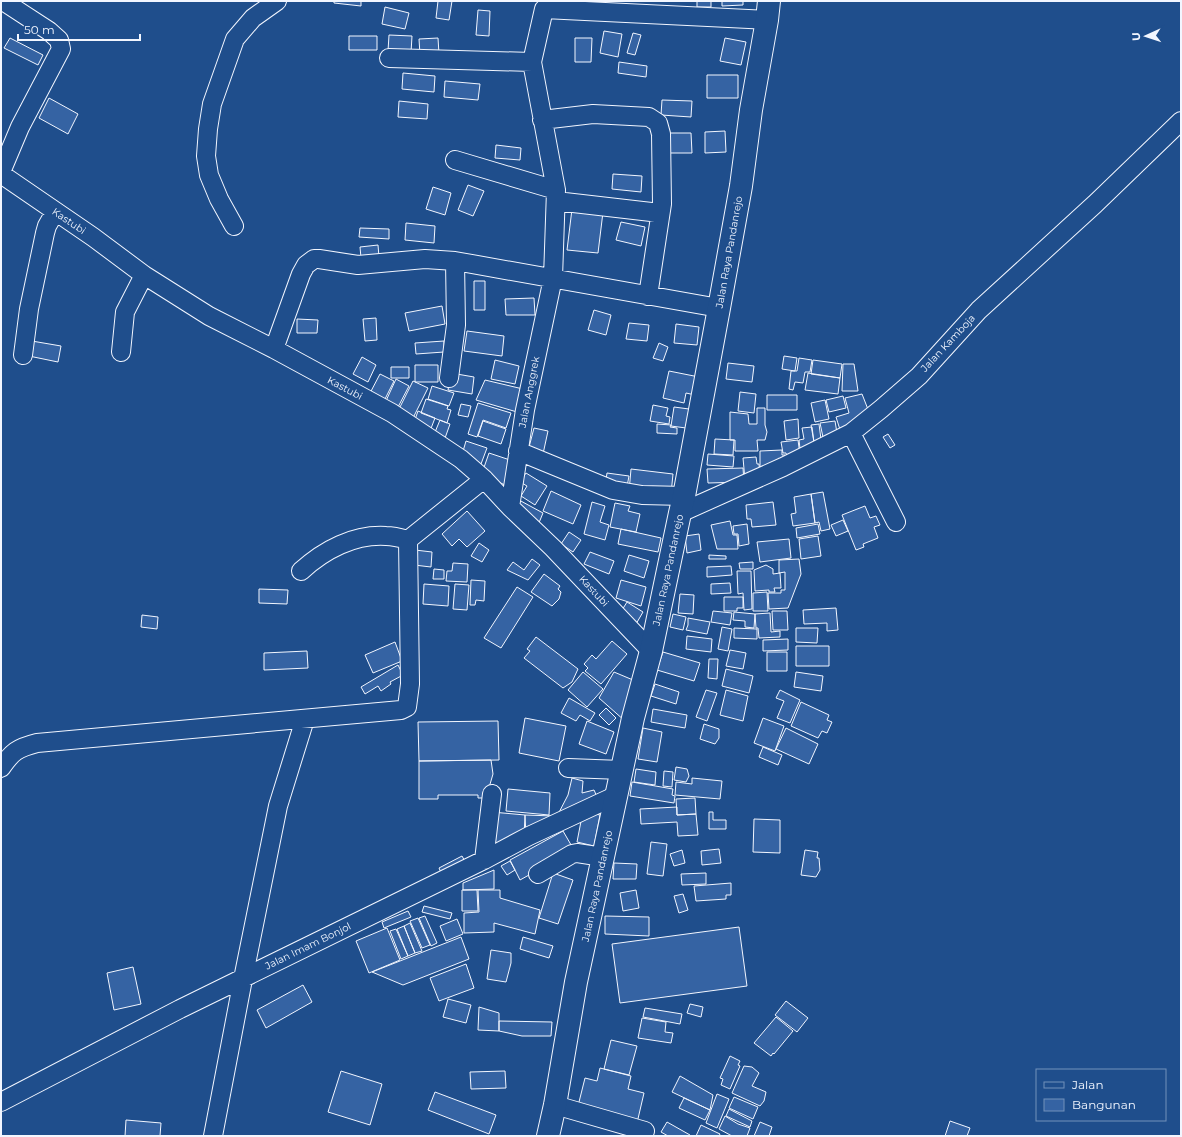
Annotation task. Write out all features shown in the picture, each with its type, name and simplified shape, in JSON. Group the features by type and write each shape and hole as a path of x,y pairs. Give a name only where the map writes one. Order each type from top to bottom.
{"main road":[{"name":"Jalan Raya Pandanrejo","path":"548,1136 555,1105 576,982 633,718 651,651 682,505 741,186 751,110 768,11"}],"street":[{"path":"1,173 20,127 61,49 59,40 49,31 3,1"},
{"path":"234,226 219,199 209,175 206,156 212,104 235,39 253,18 277,1"},
{"path":"389,58 532,62 542,5 768,11"},
{"name":"Jalan Anggrek","path":"510,507 525,410 553,278 556,195 532,62"},
{"path":"542,120 593,114 606,114 649,117 658,123 661,134 662,204 648,296"},
{"name":"Jalan Kamboja","path":"682,505 783,467 851,433 919,376 979,310 1095,204 1181,121"},
{"path":"455,160 556,195 660,213"},
{"name":"Kastubi","path":"1,173 93,237 144,275 209,316 274,349 392,413 461,459 484,479 510,507 553,548 651,651"},
{"path":"23,355 29,309 45,233 47,226 55,212"},
{"path":"274,349 301,274 306,265 311,261 319,259 358,265 425,259 455,261 719,308"},
{"path":"449,378 456,325 455,261"},
{"path":"121,352 125,312 144,275"},
{"path":"851,433 896,522"},
{"path":"518,451 613,490 642,495 682,505"},
{"path":"301,571 317,558 335,547 364,537 386,536 408,540 484,479"},
{"path":"1,768 8,758 16,751 25,746 37,743 401,710 407,707 410,684 408,540"},
{"path":"213,1136 278,806 305,719"},
{"path":"568,768 622,770"},
{"path":"484,860 492,794"},
{"name":"Jalan Imam Bonjol","path":"1,1102 173,1013 484,860 529,836 617,795"},
{"path":"538,874 572,854 577,853 603,858"},
{"path":"555,1105 645,1131"}],"building":[{"path":"334,1 361,1 361,6 334,3"},
{"path":"438,1 452,1 449,20 436,18"},
{"path":"697,1 711,1 711,7 697,7"},
{"path":"722,1 743,1 743,5 722,6"},
{"path":"385,7 409,13 405,29 382,24"},
{"path":"478,10 490,11 489,36 476,35"},
{"path":"604,31 622,34 618,57 600,53"},
{"path":"633,33 641,35 635,55 627,53"},
{"path":"389,35 412,36 411,53 388,51"},
{"path":"349,36 377,36 377,50 349,50"},
{"path":"10,38 43,55 38,65 4,48"},
{"path":"438,38 439,54 420,55 419,39"},
{"path":"575,38 592,38 591,62 575,62"},
{"path":"725,38 746,42 741,65 720,61"},
{"path":"619,62 647,66 646,77 618,73"},
{"path":"403,73 435,76 434,92 402,89"},
{"path":"707,75 738,75 738,98 707,98"},
{"path":"445,81 480,84 478,100 444,97"},
{"path":"49,98 78,114 68,134 39,118"},
{"path":"662,100 692,101 691,117 661,115"},
{"path":"399,101 428,104 427,119 398,117"},
{"path":"725,131 726,152 705,153 705,132"},
{"path":"669,133 691,133 692,153 670,153"},
{"path":"496,145 521,148 520,160 495,158"},
{"path":"613,174 642,176 641,192 612,189"},
{"path":"468,185 484,191 473,216 458,210"},
{"path":"433,187 451,193 445,215 426,209"},
{"path":"572,209 603,212 598,253 567,250"},
{"path":"621,222 645,227 641,246 616,240"},
{"path":"406,223 435,226 434,243 405,240"},
{"path":"360,228 389,229 389,239 359,237"},
{"path":"378,245 379,257 361,258 360,247"},
{"path":"474,281 485,281 485,310 474,310"},
{"path":"534,298 535,315 506,315 505,299"},
{"path":"442,306 445,324 409,331 405,313"},
{"path":"594,310 611,315 606,335 588,330"},
{"path":"376,318 377,340 365,341 363,319"},
{"path":"297,319 318,320 317,333 297,333"},
{"path":"629,323 649,325 647,341 626,339"},
{"path":"676,324 699,327 697,345 674,343"},
{"path":"467,331 504,336 502,356 464,351"},
{"path":"26,340 61,346 58,362 24,355"},
{"path":"444,341 444,352 416,354 415,343"},
{"path":"659,343 668,347 663,361 653,358"},
{"path":"784,356 797,358 795,371 782,369"},
{"path":"362,357 376,365 368,382 353,374"},
{"path":"799,358 812,360 810,372 805,372 803,383 795,382 793,390 789,389 791,371 797,371"},
{"path":"495,360 519,366 515,384 491,379"},
{"path":"813,360 842,364 840,378 811,374"},
{"path":"728,363 754,366 752,382 726,379"},
{"path":"843,364 854,364 858,391 842,391"},
{"path":"415,365 438,365 438,382 415,382"},
{"path":"391,367 409,367 409,378 391,378"},
{"path":"669,371 699,377 695,395 686,393 684,403 663,398"},
{"path":"451,373 474,377 472,394 448,390"},
{"path":"808,373 840,378 838,394 805,390"},
{"path":"380,374 394,381 383,403 369,395"},
{"path":"396,379 409,386 397,409 385,403"},
{"path":"485,380 523,389 517,412 476,400"},
{"path":"413,381 428,388 413,418 398,411"},
{"path":"432,386 454,393 449,406 428,399"},
{"path":"740,392 756,394 754,413 738,411"},
{"path":"862,394 871,417 842,436 836,417 849,413 845,398"},
{"path":"767,395 797,395 797,410 767,410"},
{"path":"843,396 846,408 829,412 826,400"},
{"path":"426,399 448,406 447,409 451,410 447,423 421,413"},
{"path":"825,400 829,419 815,422 811,403"},
{"path":"478,403 511,413 506,428 483,420 477,437 468,434"},
{"path":"461,404 471,406 468,417 458,415"},
{"path":"653,405 668,408 666,416 670,417 669,424 650,421"},
{"path":"674,407 689,409 686,428 671,426"},
{"path":"757,408 765,408 765,425 767,432 765,440 757,440 758,451 735,451 735,440 730,440 730,412 748,414 749,424 757,424"},
{"path":"418,411 435,418 430,431 413,425"},
{"path":"798,419 799,438 786,440 784,421"},
{"path":"440,420 450,424 444,441 433,437"},
{"path":"483,421 506,429 501,444 478,436"},
{"path":"835,421 838,439 824,442 820,423"},
{"path":"657,424 671,425 670,427 677,428 677,434 657,433"},
{"path":"819,424 822,447 815,448 811,425"},
{"path":"812,427 815,450 801,457 799,440 804,439 802,428"},
{"path":"534,428 548,431 543,454 528,451"},
{"path":"888,434 895,445 890,448 883,437"},
{"path":"715,439 734,440 733,455 714,454"},
{"path":"798,440 800,455 787,457 786,453 783,453 781,442"},
{"path":"466,441 487,448 478,472 461,458"},
{"path":"782,450 782,455 785,455 785,466 760,469 760,451"},
{"path":"489,453 513,461 505,485 481,476"},
{"path":"708,454 734,456 733,467 707,465"},
{"path":"756,457 757,464 759,464 760,476 745,480 743,458"},
{"path":"743,468 744,482 708,483 707,469"},
{"path":"631,469 673,474 671,494 629,492"},
{"path":"526,473 547,486 535,505 521,496 527,486 520,482"},
{"path":"607,473 629,476 626,492 605,486"},
{"path":"551,491 581,505 573,524 543,511"},
{"path":"823,492 830,529 821,531 819,522 815,523 811,494"},
{"path":"811,494 815,523 793,526 791,514 796,513 794,497"},
{"path":"519,500 543,513 536,530 514,509"},
{"path":"592,502 605,506 600,522 609,525 605,540 584,534"},
{"path":"773,502 776,525 752,527 751,519 747,519 746,505"},
{"path":"615,503 630,506 628,511 640,514 636,532 610,527"},
{"path":"865,506 870,518 876,516 880,525 874,527 878,538 863,544 864,547 856,550 842,515"},
{"path":"467,511 485,531 467,547 459,539 452,546 442,534"},
{"path":"843,520 848,531 836,536 831,525"},
{"path":"730,521 733,535 737,535 738,549 717,549 711,525"},
{"path":"747,524 749,544 739,546 738,534 734,534 733,526"},
{"path":"818,524 820,534 797,538 796,528"},
{"path":"621,529 661,538 658,552 618,544"},
{"path":"569,532 581,540 573,552 561,544"},
{"path":"699,534 701,550 687,553 685,536"},
{"path":"818,536 821,556 801,559 799,539"},
{"path":"789,539 791,558 760,562 757,542"},
{"path":"479,543 489,550 482,562 471,556"},
{"path":"415,550 432,552 431,567 414,565"},
{"path":"590,552 614,561 609,574 584,564"},
{"path":"629,555 649,561 644,578 624,571"},
{"path":"709,555 726,556 726,559 709,559"},
{"path":"532,559 540,565 528,580 507,570 513,562 524,570"},
{"path":"799,559 801,574 788,608 769,609 768,593 781,593 781,590 785,590 785,572 779,573 779,560"},
{"path":"753,562 753,569 740,569 739,563"},
{"path":"453,563 468,564 467,582 446,581 447,571 452,571"},
{"path":"766,565 773,569 773,574 780,573 781,588 774,588 775,592 769,592 769,590 755,591 754,570"},
{"path":"731,566 732,575 707,577 707,567"},
{"path":"434,569 444,570 444,579 433,579"},
{"path":"737,571 751,571 752,609 744,610 743,593 738,594"},
{"path":"544,574 560,586 558,589 561,592 559,599 552,606 531,592"},
{"path":"471,580 485,581 484,601 476,600 475,605 470,605"},
{"path":"621,580 646,587 641,606 616,598"},
{"path":"730,583 731,593 711,594 711,584"},
{"path":"424,584 449,586 448,606 423,604"},
{"path":"455,584 469,585 467,610 453,609"},
{"path":"517,587 533,597 501,648 484,638"},
{"path":"259,589 288,590 287,604 259,603"},
{"path":"767,592 768,611 753,611 753,593"},
{"path":"680,594 694,595 693,614 678,613"},
{"path":"724,597 743,597 743,608 737,608 737,611 724,611"},
{"path":"627,602 643,612 636,624 619,615"},
{"path":"836,608 838,630 827,631 827,623 804,624 803,610"},
{"path":"713,611 732,613 730,625 711,622"},
{"path":"772,611 787,611 788,630 773,630"},
{"path":"734,612 755,614 754,628 745,627 745,621 733,620"},
{"path":"770,613 771,632 780,631 780,637 759,638 758,628 756,628 755,614"},
{"path":"673,614 686,617 683,630 670,627"},
{"path":"142,615 158,617 157,629 141,627"},
{"path":"688,618 710,622 707,634 686,630"},
{"path":"722,627 732,629 728,651 718,649"},
{"path":"734,628 757,629 757,639 734,638"},
{"path":"796,628 818,628 817,643 796,642"},
{"path":"687,636 712,639 711,652 686,649"},
{"path":"536,637 578,669 572,682 563,688 524,658 530,651 527,649"},
{"path":"788,639 788,650 763,651 763,640"},
{"path":"612,641 627,654 601,684 585,671 588,668 584,664 592,655 596,659"},
{"path":"395,642 402,661 373,673 365,655"},
{"path":"796,646 829,646 829,666 796,666"},
{"path":"730,650 746,653 743,669 726,666"},
{"path":"307,651 308,668 264,670 264,653"},
{"path":"663,652 700,663 694,681 657,670"},
{"path":"767,652 787,652 787,671 767,671"},
{"path":"709,659 718,659 717,679 708,678"},
{"path":"398,665 403,675 390,682 391,684 381,691 378,686 365,694 361,687"},
{"path":"726,669 753,676 749,693 722,686"},
{"path":"583,672 603,689 587,707 568,690"},
{"path":"614,672 633,680 625,721 599,698"},
{"path":"796,672 823,676 821,691 794,687"},
{"path":"655,684 679,692 676,704 651,696"},
{"path":"706,690 717,693 707,721 696,717"},
{"path":"726,690 748,696 743,721 720,715"},
{"path":"780,690 800,700 790,723 777,718 784,701 776,698"},
{"path":"569,698 595,713 590,721 580,715 576,721 561,713"},
{"path":"801,702 829,715 827,720 832,722 827,733 822,731 818,738 791,726"},
{"path":"606,708 616,718 609,725 599,715"},
{"path":"653,709 687,715 685,728 651,722"},
{"path":"525,718 566,726 559,761 519,753"},
{"path":"763,718 784,726 775,751 754,743"},
{"path":"498,721 499,760 419,761 418,722"},
{"path":"587,721 614,732 606,754 579,744"},
{"path":"704,724 719,729 719,738 715,744 700,739"},
{"path":"643,728 662,732 657,762 638,759"},
{"path":"786,728 818,744 809,764 776,749"},
{"path":"763,747 782,755 778,765 759,757"},
{"path":"491,760 493,774 486,798 478,798 478,795 438,795 438,799 419,799 419,761"},
{"path":"676,767 687,769 689,776 686,782 674,780"},
{"path":"636,769 656,772 655,785 634,782"},
{"path":"664,771 673,772 672,787 663,786"},
{"path":"572,778 583,781 582,793 594,790 598,799 554,822 568,795"},
{"path":"692,778 722,781 720,799 675,795 676,782 692,784"},
{"path":"632,782 673,789 672,795 675,796 674,803 630,796"},
{"path":"508,789 550,793 549,815 506,811"},
{"path":"695,798 696,814 677,815 676,799"},
{"path":"677,807 677,815 696,814 698,835 678,836 677,822 641,824 640,809"},
{"path":"583,811 600,815 594,846 577,842"},
{"path":"492,812 525,815 524,837 488,852"},
{"path":"709,812 713,812 713,820 726,820 726,829 709,829"},
{"path":"525,815 554,816 526,836"},
{"path":"754,819 780,820 780,853 753,852"},
{"path":"563,831 574,850 520,880 510,860"},
{"path":"651,842 667,844 663,876 647,874"},
{"path":"719,849 721,863 702,865 701,851"},
{"path":"682,850 685,863 674,866 670,854"},
{"path":"805,850 818,852 817,858 819,858 820,870 816,877 801,875"},
{"path":"462,856 467,865 443,877 439,868"},
{"path":"510,861 515,870 507,875 501,866"},
{"path":"614,863 637,864 636,879 613,879"},
{"path":"494,870 494,889 463,890 463,883"},
{"path":"553,873 573,880 558,924 539,918"},
{"path":"706,873 706,884 682,885 681,874"},
{"path":"731,883 731,895 726,895 726,899 696,901 694,886"},
{"path":"462,890 477,890 478,911 462,911"},
{"path":"478,890 500,890 500,898 540,910 535,934 494,923 494,932 464,933 464,913 479,912"},
{"path":"636,890 639,908 623,911 620,893"},
{"path":"683,894 688,910 679,913 674,896"},
{"path":"424,906 452,913 450,919 422,912"},
{"path":"408,911 411,917 384,928 382,922"},
{"path":"425,916 437,943 431,946 419,918"},
{"path":"605,916 649,917 649,936 605,934"},
{"path":"418,918 430,945 422,948 410,921"},
{"path":"457,919 463,934 446,941 440,926"},
{"path":"410,923 422,951 415,953 404,926"},
{"path":"404,926 415,953 408,956 397,929"},
{"path":"739,927 747,986 620,1003 612,944"},
{"path":"387,928 400,960 369,973 356,941"},
{"path":"396,929 408,956 401,959 390,931"},
{"path":"461,937 469,959 403,985 372,972"},
{"path":"523,937 553,946 549,958 520,949"},
{"path":"491,950 511,953 511,963 506,982 487,979"},
{"path":"466,964 474,988 439,1001 430,978"},
{"path":"133,967 141,1004 114,1010 107,973"},
{"path":"303,985 312,1002 266,1028 257,1010"},
{"path":"448,999 471,1005 466,1023 443,1017"},
{"path":"786,1001 808,1018 797,1032 775,1015"},
{"path":"690,1004 703,1007 701,1017 687,1013"},
{"path":"479,1007 499,1013 499,1031 478,1030"},
{"path":"645,1008 682,1014 680,1024 643,1017"},
{"path":"776,1017 793,1031 771,1056 754,1043"},
{"path":"642,1018 666,1022 665,1032 673,1033 671,1043 638,1038"},
{"path":"499,1021 552,1022 551,1036 522,1036 499,1031"},
{"path":"611,1040 637,1046 629,1075 604,1069"},
{"path":"730,1056 740,1061 738,1065 740,1066 730,1089 721,1085 723,1079 720,1078"},
{"path":"744,1066 752,1067 759,1073 752,1086 766,1092 764,1101 760,1106 732,1093"},
{"path":"600,1068 631,1076 628,1089 644,1093 637,1123 577,1110 585,1078 597,1081"},
{"path":"341,1071 382,1084 370,1125 328,1112"},
{"path":"505,1071 506,1088 471,1089 470,1072"},
{"path":"680,1076 713,1095 710,1110 672,1092"},
{"path":"435,1092 496,1115 489,1134 428,1110"},
{"path":"717,1094 729,1099 717,1128 706,1123"},
{"path":"734,1097 758,1107 753,1119 729,1108"},
{"path":"684,1098 710,1110 705,1120 679,1108"},
{"path":"729,1109 752,1121 750,1127 726,1116"},
{"path":"725,1116 738,1124 750,1128 747,1136 732,1136 719,1129"},
{"path":"126,1120 161,1123 160,1136 125,1136"},
{"path":"950,1121 970,1128 967,1136 945,1136"},
{"path":"667,1122 690,1136 668,1136 661,1132"},
{"path":"760,1122 772,1127 769,1136 754,1136"},
{"path":"701,1125 720,1134 719,1136 696,1136"}]}
